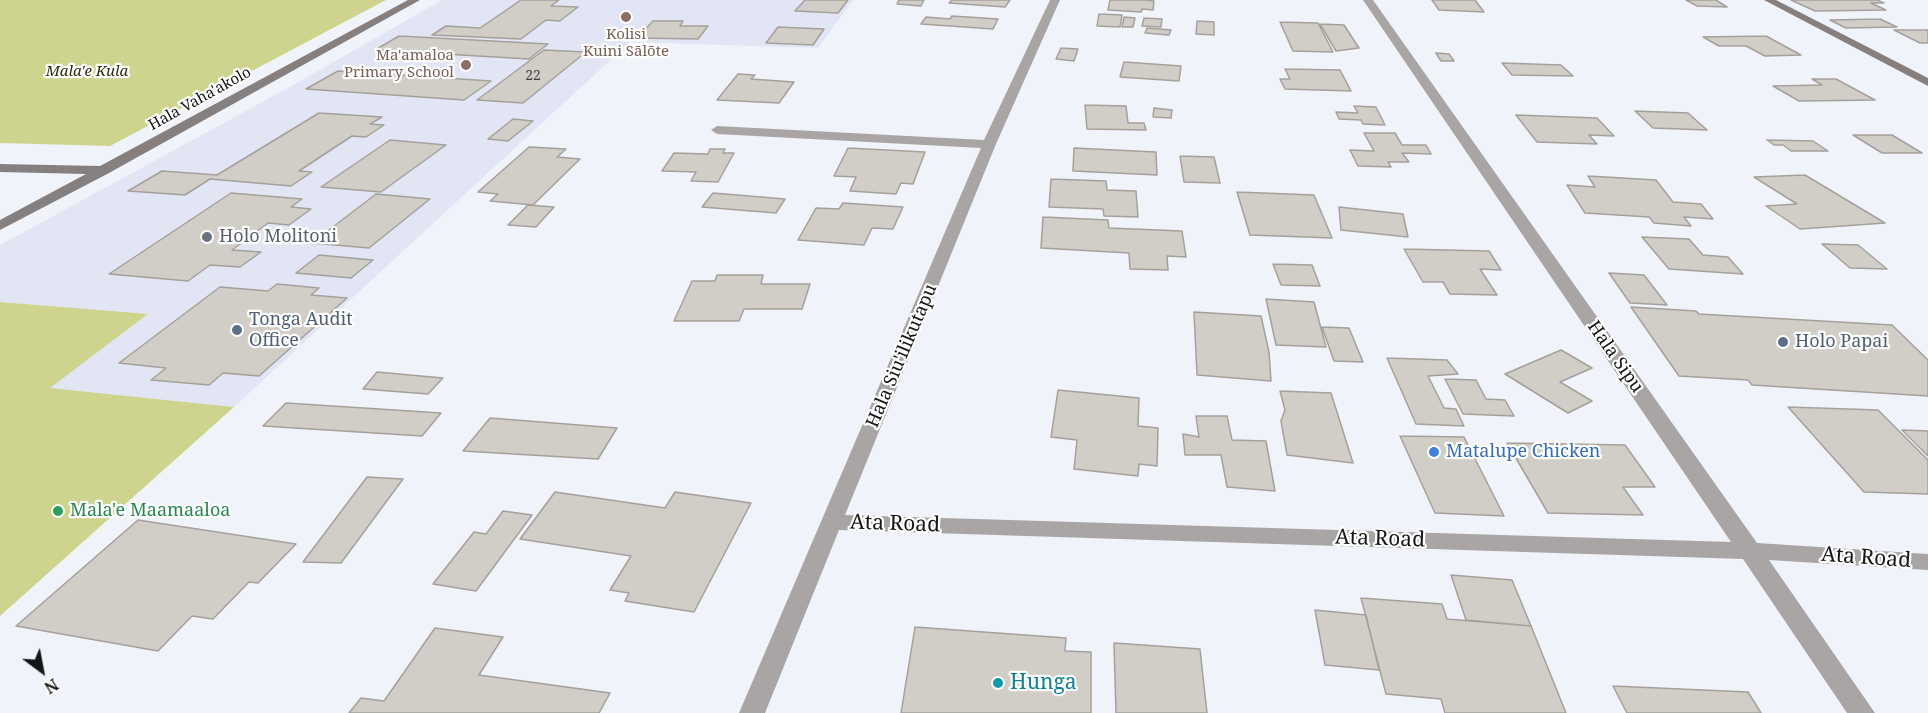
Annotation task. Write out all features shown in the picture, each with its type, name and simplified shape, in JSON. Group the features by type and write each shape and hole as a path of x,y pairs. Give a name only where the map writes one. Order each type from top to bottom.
{"main road":[{"name":"Hala Vaha'akolo","path":"0,226 415,0"},
{"path":"1769,0 1928,83"},
{"path":"0,168 105,170"}],"street":[{"name":"Hala Siu'ilikutapu","path":"752,713 989,144 1055,0"},
{"name":"Hala Sipu","path":"1368,0 1862,713"},
{"path":"717,130 989,144"},
{"name":"Ata Road","path":"833,522 1749,551 1928,562"}],"shaded area":[{"path":"442,0 853,0 818,48 630,42 234,407 49,388 147,315 0,302 0,245 286,89"}],"green space":[{"name":"Mala'e Kula","path":"0,0 386,0 110,146 0,143"},
{"name":"Mala'e Maamaaloa","path":"0,302 148,314 50,388 234,407 0,616"}],"building":[{"path":"521,0 559,0 551,6 578,7 560,21 546,20 521,39 432,35 446,26 480,28"},
{"path":"805,0 848,0 838,13 795,11"},
{"path":"899,0 924,0 921,6 897,4"},
{"path":"952,0 1010,0 1005,7 949,3"},
{"path":"1110,0 1154,1 1153,10 1142,9 1141,12 1108,10"},
{"path":"1432,0 1475,0 1484,12 1439,10"},
{"path":"1686,0 1716,0 1727,7 1697,6"},
{"path":"1791,0 1877,0 1884,3 1871,3 1886,10 1815,11"},
{"path":"1099,14 1122,15 1120,27 1097,26"},
{"path":"952,16 998,19 993,29 921,24 926,17 950,19"},
{"path":"1124,17 1135,18 1133,27 1122,27"},
{"path":"1144,18 1162,19 1161,27 1142,26"},
{"path":"1880,19 1897,27 1846,28 1830,20"},
{"path":"653,21 683,21 680,26 708,26 698,39 637,38"},
{"path":"1197,21 1214,22 1214,35 1196,34"},
{"path":"1280,22 1318,23 1333,52 1293,51"},
{"path":"1320,24 1344,25 1359,48 1336,51"},
{"path":"778,27 824,29 813,45 766,43"},
{"path":"1147,28 1171,30 1169,35 1145,33"},
{"path":"1894,30 1928,30 1928,43 1920,43"},
{"path":"399,36 548,44 529,59 375,50"},
{"path":"1766,36 1801,55 1765,56 1746,46 1719,46 1703,37"},
{"path":"1061,48 1078,49 1074,61 1056,59"},
{"path":"544,50 586,52 523,103 477,100"},
{"path":"1436,53 1449,54 1454,61 1441,61"},
{"path":"1124,62 1181,66 1179,81 1120,77"},
{"path":"1502,63 1561,65 1573,76 1512,75"},
{"path":"1285,69 1340,70 1351,91 1285,89 1280,79 1290,79"},
{"path":"338,71 491,81 464,100 306,89"},
{"path":"738,74 755,75 751,79 794,82 779,103 717,100"},
{"path":"1812,79 1836,79 1875,100 1799,101 1773,86 1822,85"},
{"path":"1085,105 1126,106 1128,123 1144,123 1146,130 1087,129"},
{"path":"1354,106 1376,107 1385,125 1363,124 1361,120 1339,119 1336,112 1358,113"},
{"path":"1154,108 1172,110 1171,118 1153,117"},
{"path":"1635,111 1688,113 1707,130 1653,128"},
{"path":"319,113 382,117 370,124 384,125 366,137 352,136 299,171 312,172 291,186 210,179 185,195 128,191 162,171 217,175"},
{"path":"1516,115 1597,118 1614,136 1589,135 1597,144 1537,142"},
{"path":"513,119 533,121 508,141 488,139"},
{"path":"1364,133 1395,133 1402,145 1426,145 1431,154 1402,153 1409,162 1388,162 1391,167 1358,166 1350,150 1374,151"},
{"path":"1853,135 1892,135 1922,153 1882,153"},
{"path":"390,140 446,145 381,192 321,187"},
{"path":"1767,140 1813,141 1828,151 1791,151 1783,145 1774,145"},
{"path":"529,147 566,149 557,157 580,159 533,205 490,201 498,194 478,192"},
{"path":"848,148 925,152 913,184 901,183 896,194 850,191 856,177 834,176"},
{"path":"1074,148 1156,152 1157,175 1073,171"},
{"path":"710,149 725,149 723,153 734,153 718,182 691,181 696,172 662,171 674,153 708,154"},
{"path":"1180,156 1214,157 1220,183 1184,182"},
{"path":"1805,175 1885,223 1800,229 1766,206 1797,204 1754,177"},
{"path":"1588,176 1656,180 1673,202 1701,204 1713,219 1684,217 1691,226 1654,223 1649,217 1585,213 1567,185 1595,187"},
{"path":"1051,179 1106,181 1107,190 1136,191 1138,217 1104,216 1103,209 1049,207"},
{"path":"1237,192 1314,195 1332,238 1250,235"},
{"name":"Holo Molitoni","path":"231,193 302,199 291,207 311,209 289,225 268,223 232,250 261,252 240,267 210,265 188,281 109,274"},
{"path":"713,193 785,199 776,213 702,207"},
{"path":"376,194 430,199 369,248 312,243"},
{"path":"843,203 903,207 893,229 872,228 864,245 798,240 816,208 839,209"},
{"path":"528,205 554,207 536,227 508,225"},
{"path":"1339,207 1403,214 1408,237 1341,230"},
{"path":"1043,217 1108,220 1109,228 1182,231 1186,257 1167,256 1168,270 1130,269 1129,253 1041,248"},
{"path":"1642,237 1689,239 1703,255 1728,257 1743,274 1669,269"},
{"path":"1822,244 1858,245 1887,269 1850,268"},
{"path":"1404,249 1489,251 1501,270 1480,269 1497,295 1450,294 1443,282 1423,282"},
{"path":"319,255 373,260 351,278 296,273"},
{"path":"1273,264 1312,265 1320,286 1281,285"},
{"path":"1609,273 1644,275 1667,305 1630,303"},
{"path":"717,275 763,275 761,284 810,284 802,309 744,309 739,321 674,321 692,281 715,281"},
{"name":"Tonga Audit Office","path":"277,284 319,288 311,295 347,298 259,376 223,373 209,385 151,380 166,368 119,363 220,287 268,291"},
{"path":"1266,299 1314,302 1326,347 1276,345"},
{"name":"Holo Papai","path":"1631,307 1696,311 1699,314 1892,325 1928,360 1928,396 1752,385 1748,380 1679,376"},
{"path":"1194,312 1261,316 1269,352 1271,381 1197,375"},
{"path":"1322,327 1349,328 1363,362 1334,361"},
{"path":"1561,350 1592,368 1560,382 1592,401 1568,413 1505,374"},
{"path":"1387,358 1447,360 1458,374 1428,376 1444,408 1456,409 1464,426 1416,424"},
{"path":"377,372 443,378 428,394 363,389"},
{"path":"1445,379 1476,380 1486,399 1505,400 1514,416 1463,414"},
{"path":"1058,390 1139,398 1138,426 1158,428 1157,466 1139,464 1138,476 1074,469 1077,440 1051,437"},
{"path":"1280,391 1331,393 1353,463 1287,455 1281,421 1285,410"},
{"path":"286,403 441,413 422,436 263,426"},
{"path":"1788,407 1878,410 1928,460 1928,494 1864,492"},
{"path":"1196,416 1227,416 1232,440 1266,441 1275,491 1227,487 1221,455 1185,455 1183,434 1199,437"},
{"path":"490,418 617,428 598,459 463,451"},
{"path":"1902,430 1928,431 1928,456"},
{"path":"1400,436 1464,437 1504,516 1435,513"},
{"path":"1507,443 1625,445 1655,487 1623,487 1643,515 1548,513"},
{"path":"367,477 403,479 341,563 303,562"},
{"path":"555,492 665,508 675,492 751,503 694,612 625,601 629,593 610,590 631,556 520,539"},
{"path":"503,511 532,515 476,591 433,584 474,532 486,534"},
{"path":"138,520 296,544 258,583 249,582 213,619 192,616 158,651 16,626"},
{"path":"1451,575 1512,580 1531,626 1466,620"},
{"path":"1361,598 1442,604 1447,619 1531,626 1566,713 1445,713 1441,699 1386,694"},
{"path":"1315,610 1366,615 1379,670 1325,665"},
{"name":"Hunga","path":"915,627 1066,638 1065,651 1091,652 1091,713 901,713"},
{"path":"435,628 503,637 479,675 610,693 599,713 349,713 361,698 384,701"},
{"path":"1114,643 1200,649 1207,713 1116,713"},
{"path":"1613,686 1748,692 1761,713 1627,713"}],"place":[{"name":"Kolisi Kuini Sālōte","path":"626,17"},
{"name":"Ma'amaloa Primary School","path":"466,65"},
{"name":"Holo Molitoni","path":"207,237"},
{"name":"Tonga Audit Office","path":"237,330"},
{"name":"Holo Papai","path":"1783,342"},
{"name":"Matalupe Chicken","path":"1434,452"},
{"name":"Mala'e Maamaaloa","path":"58,511"},
{"name":"Hunga","path":"998,683"}]}
